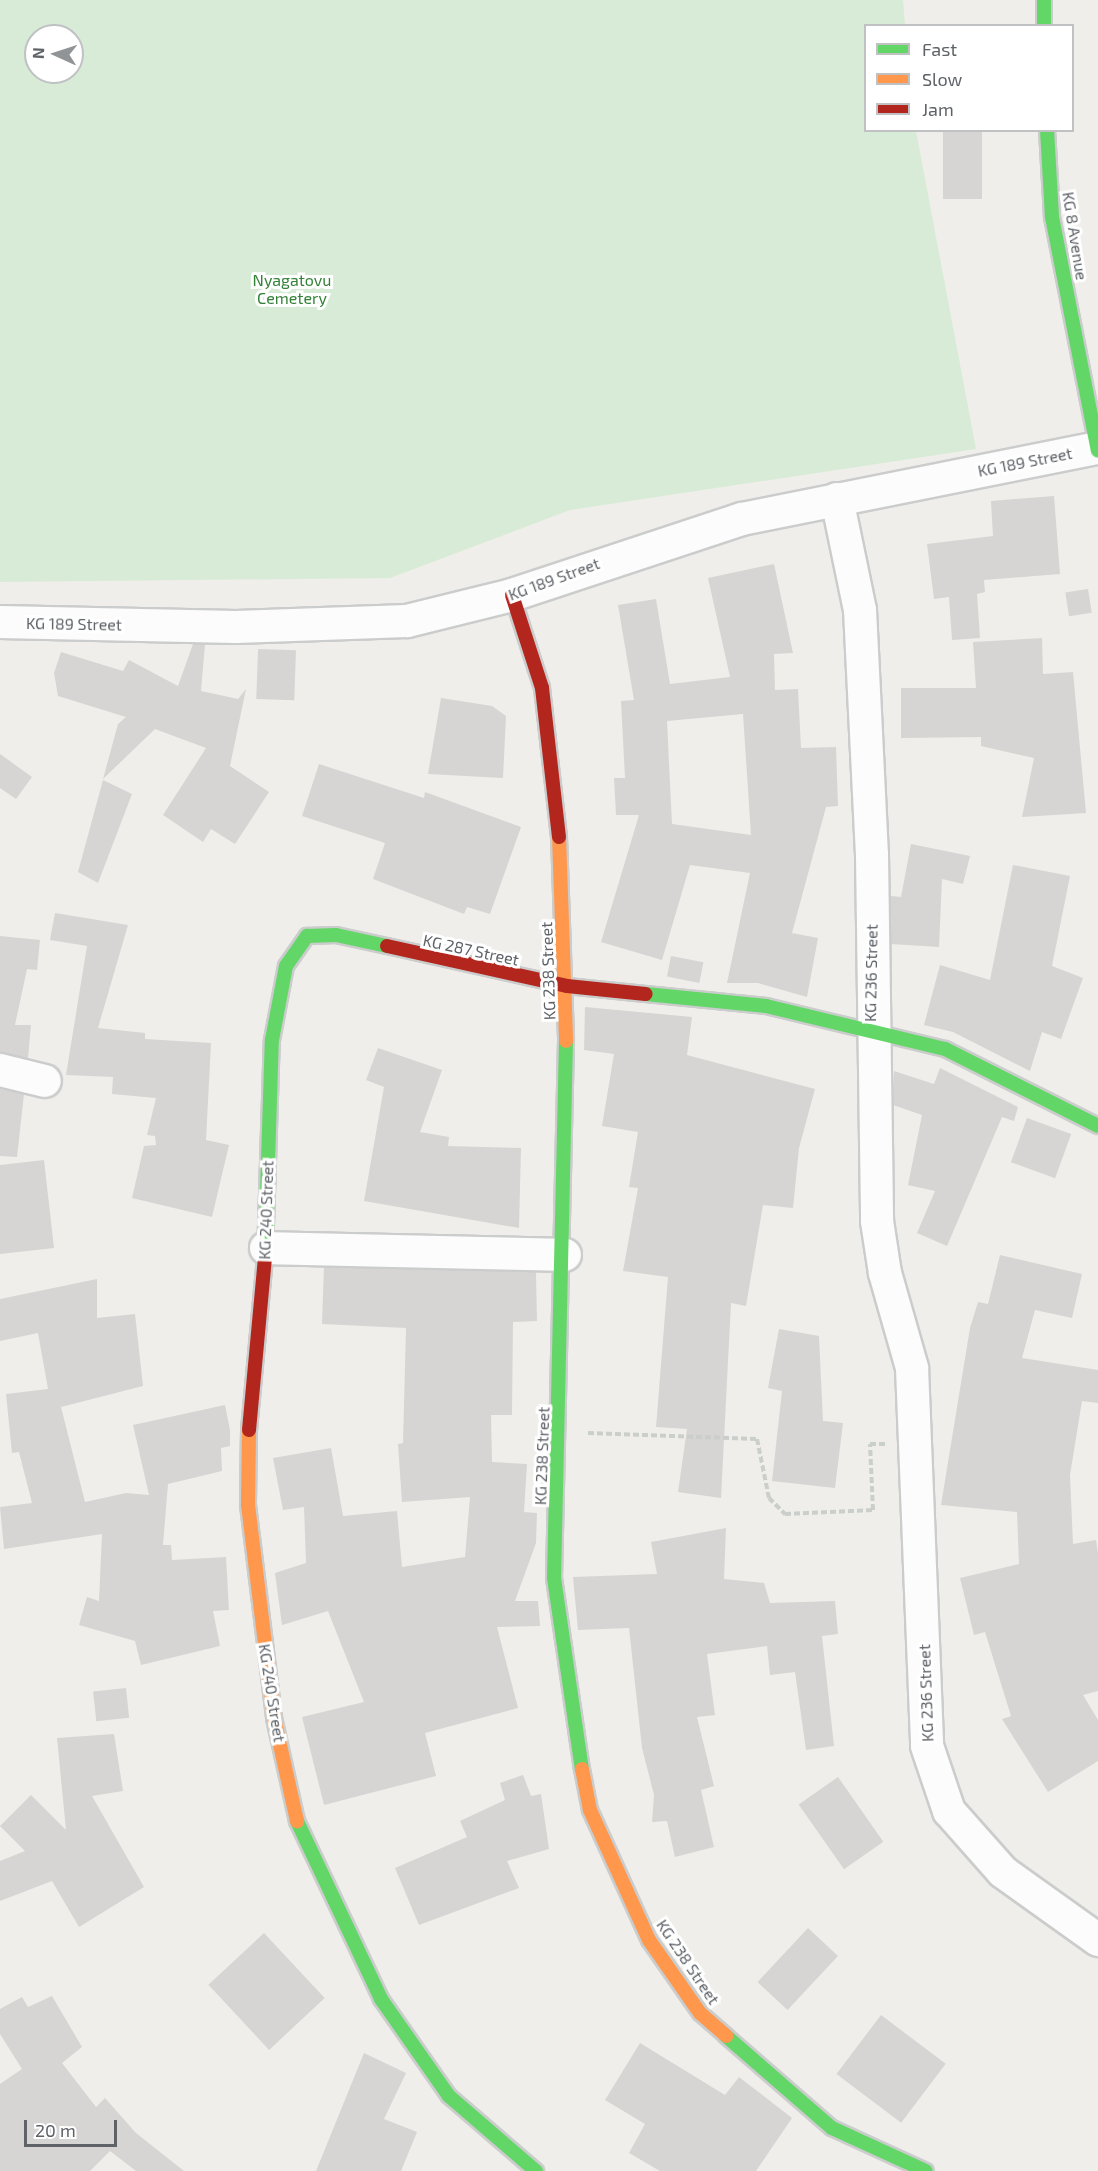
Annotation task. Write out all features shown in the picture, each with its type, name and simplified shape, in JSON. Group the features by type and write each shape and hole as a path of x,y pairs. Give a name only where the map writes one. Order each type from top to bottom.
{"street":[{"path":"1044,0 1044,24"},
{"name":"KG 8 Avenue","path":"1047,132 1052,217 1098,449"},
{"name":"KG 189 Street","path":"0,622 236,627 407,621 512,595 742,519 1098,449"},
{"name":"KG 236 Street","path":"837,499 860,610 872,855 870,1027 877,1221 885,1273 912,1368 918,1446 927,1746 949,1811 1003,1872 1098,1940"},
{"name":"KG 238 Street","path":"512,595 542,688 556,785 567,986 565,1256 554,1578 566,1689 590,1810 649,1940 700,2013 777,2084 832,2128 926,2171"},
{"name":"KG 287 Street","path":"269,1135 276,998 286,966 307,936 336,935 567,986 766,1006 870,1027 945,1049 1098,1126"},
{"path":"0,1070 45,1081"},
{"name":"KG 240 Street","path":"269,1135 266,1248 250,1380 248,1504 274,1718 301,1837 381,1998 449,2096 536,2171"},
{"path":"266,1248 565,1256"}],"path":[{"path":"560,1431 758,1439 769,1498 785,1514 873,1510 870,1444 918,1446"}],"green space":[{"name":"Nyagatovu Cemetery","path":"0,0 903,0 905,24 864,24 864,132 916,132 976,449 570,510 390,578 0,582"}],"building":[{"path":"943,132 982,132 982,199 943,199"},
{"path":"1054,496 1060,574 984,580 985,592 977,594 980,638 952,640 949,597 934,599 927,544 993,536 991,501"},
{"path":"774,564 793,653 774,654 775,690 798,689 801,748 836,747 838,806 826,807 792,933 818,938 807,997 758,983 727,983 750,873 690,865 662,960 601,942 639,815 616,815 614,778 625,778 621,701 634,700 618,605 656,599 670,684 730,677 708,578","holes":["743,714 751,835 672,824 667,721"]},
{"path":"1088,589 1092,613 1069,616 1065,593"},
{"path":"1042,638 1043,674 1073,672 1086,813 1022,817 1034,758 981,746 981,737 901,738 901,688 976,688 973,642"},
{"path":"193,644 205,644 201,691 238,699 246,689 230,766 269,792 235,844 211,829 203,842 163,815 206,748 155,729 103,779 118,724 126,717 58,696 54,673 61,652 123,671 129,660 178,686"},
{"path":"258,649 296,650 294,700 256,699"},
{"path":"441,698 492,706 506,716 503,778 428,774"},
{"path":"0,754 32,777 16,799 0,788"},
{"path":"319,764 424,798 425,792 521,827 490,914 467,907 464,914 373,879 385,843 302,816"},
{"path":"103,780 132,794 98,883 78,872"},
{"path":"911,844 970,856 963,884 942,879 939,947 891,944 891,896 901,897"},
{"path":"1013,865 1070,876 1052,966 1083,978 1061,1039 1042,1032 1030,1071 953,1032 924,1025 940,965 990,980"},
{"path":"55,913 128,925 98,1028 145,1033 145,1039 211,1043 206,1140 229,1145 212,1217 132,1198 144,1146 156,1145 155,1136 147,1135 156,1098 112,1094 113,1077 66,1075 87,946 50,940"},
{"path":"0,936 40,940 37,970 27,969 15,1025 31,1025 28,1058 0,1053"},
{"path":"671,956 703,962 699,983 667,977"},
{"path":"585,1007 692,1017 687,1055 815,1089 799,1148 793,1208 763,1205 746,1306 731,1303 721,1498 678,1492 687,1429 656,1427 668,1277 623,1271 638,1188 629,1187 638,1132 602,1126 614,1054 584,1050"},
{"path":"378,1048 442,1070 420,1132 449,1137 448,1146 521,1148 519,1228 364,1201 384,1087 366,1080"},
{"path":"940,1068 1018,1107 1014,1121 1002,1117 947,1246 917,1233 935,1191 908,1185 922,1115 893,1105 894,1071 934,1084"},
{"path":"0,1089 24,1094 17,1157 0,1156"},
{"path":"1027,1118 1071,1134 1055,1178 1011,1162"},
{"path":"44,1160 54,1248 0,1254 0,1165"},
{"path":"1000,1255 1082,1274 1072,1318 1035,1310 1022,1358 1098,1370 1098,1403 1082,1401 1070,1475 1073,1544 1096,1540 1098,1554 1098,1691 1083,1695 1098,1720 1098,1761 1048,1792 1002,1719 1011,1716 985,1632 974,1635 960,1578 1019,1564 1017,1512 941,1505 970,1328 978,1302 988,1304"},
{"path":"324,1267 536,1272 537,1321 513,1322 512,1415 491,1415 492,1462 527,1464 524,1512 537,1513 536,1543 515,1601 538,1601 540,1626 497,1627 518,1708 425,1733 436,1776 324,1805 302,1717 364,1702 328,1611 282,1625 275,1573 306,1563 304,1507 283,1510 273,1458 331,1448 343,1516 397,1511 402,1567 465,1557 470,1497 402,1502 398,1444 403,1443 406,1328 322,1324"},
{"path":"97,1279 97,1318 135,1314 143,1386 61,1407 85,1502 126,1493 149,1495 133,1425 225,1405 230,1430 230,1446 221,1448 222,1471 168,1484 163,1545 171,1545 172,1560 226,1557 229,1610 213,1611 220,1646 141,1665 135,1641 79,1625 87,1597 99,1601 102,1534 4,1549 0,1507 32,1503 19,1452 12,1453 6,1394 48,1389 38,1333 0,1341 0,1299"},
{"path":"779,1329 819,1336 823,1421 843,1423 835,1488 772,1481 782,1391 768,1388"},
{"path":"726,1528 724,1579 764,1583 770,1603 835,1601 838,1634 822,1636 834,1746 806,1750 795,1672 770,1675 767,1646 707,1654 715,1715 697,1717 714,1786 701,1790 714,1847 675,1857 667,1821 652,1822 654,1795 642,1748 629,1628 578,1630 573,1577 657,1574 651,1542"},
{"path":"126,1688 129,1718 96,1721 93,1691"},
{"path":"114,1734 123,1791 92,1796 144,1887 79,1927 52,1881 0,1901 0,1861 25,1851 0,1826 31,1795 66,1830 57,1738"},
{"path":"523,1775 531,1796 541,1794 549,1849 507,1861 519,1888 419,1925 395,1868 467,1837 460,1821 505,1800 500,1783"},
{"path":"838,1777 883,1842 844,1869 799,1805"},
{"path":"808,1928 838,1956 788,2010 758,1982"},
{"path":"264,1933 325,1998 269,2050 208,1985"},
{"path":"52,1996 82,2047 62,2063 96,2107 105,2098 136,2133 184,2171 136,2171 110,2151 90,2171 0,2171 0,2084 22,2069 0,2034 0,2009 22,1997 28,2007"},
{"path":"881,2015 946,2064 901,2123 836,2074"},
{"path":"640,2043 725,2095 739,2077 792,2118 756,2171 660,2171 629,2153 645,2124 605,2100"},
{"path":"364,2053 406,2073 384,2119 417,2132 401,2171 316,2171"}],"traffic: fast":[{"path":"1044,0 1044,24"},
{"path":"1047,132 1052,217 1098,451"},
{"path":"265,1257 272,1040 286,966 307,936 336,935 387,946"},
{"path":"646,994 766,1006 945,1049 1098,1126"},
{"path":"566,1041 554,1578 582,1769"},
{"path":"297,1821 381,1999 449,2096 536,2171"},
{"path":"726,2036 832,2128 926,2171"}],"traffic: slow":[{"path":"559,837 566,1041"},
{"path":"249,1430 248,1505 274,1718 297,1821"},
{"path":"582,1769 590,1810 649,1940 700,2013 726,2036"}],"traffic: jam":[{"path":"512,595 542,688 559,837"},
{"path":"387,946 567,986 646,994"},
{"path":"249,1430 265,1257"}]}
